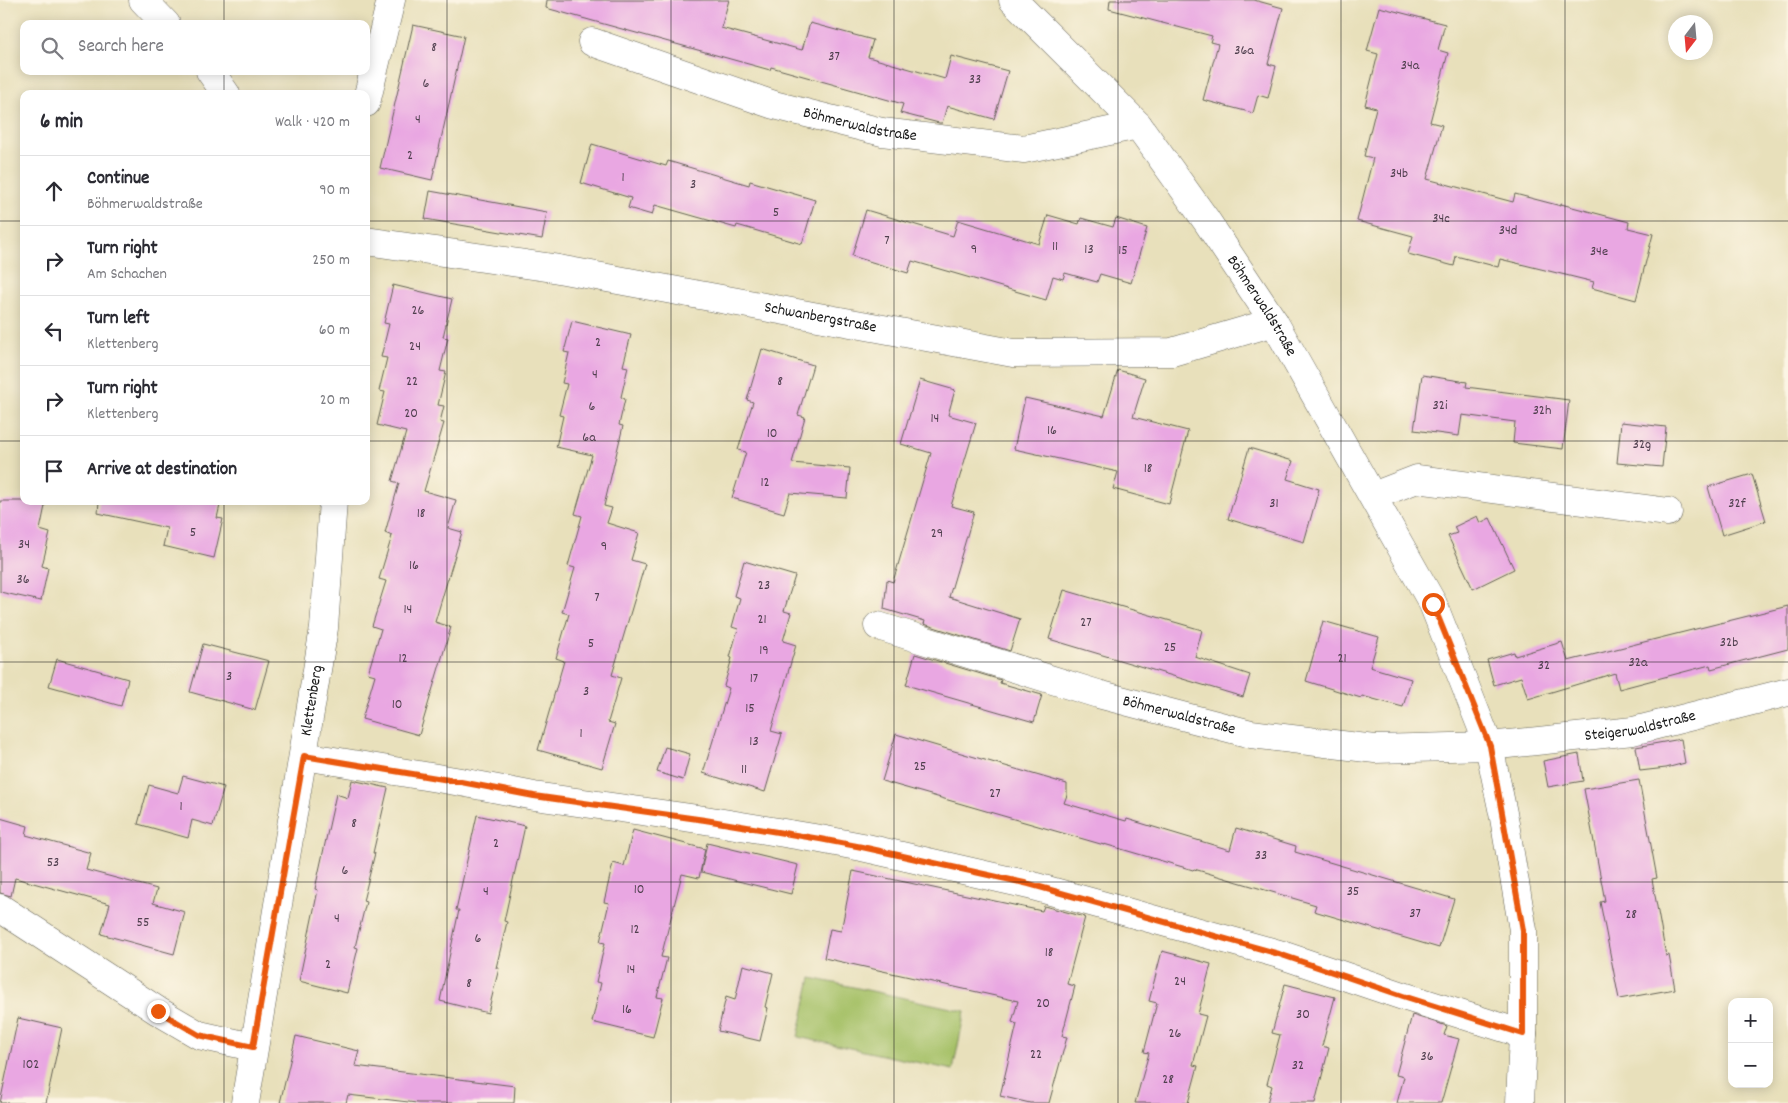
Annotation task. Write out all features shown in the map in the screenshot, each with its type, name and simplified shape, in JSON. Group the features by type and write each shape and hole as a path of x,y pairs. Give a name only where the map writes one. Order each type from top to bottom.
{"street":[{"path":"143,0 162,20"},
{"path":"369,90 392,0"},
{"name":"Böhmerwaldstraße","path":"1013,0 1138,125 1206,220 1274,322 1433,604 1490,746 1523,930 1523,1034 1520,1103"},
{"name":"Böhmerwaldstraße","path":"592,42 774,105 882,132 1024,149 1138,125"},
{"path":"213,75 223,90"},
{"name":"Schwanbergstraße","path":"370,242 553,268 1013,354 1172,352 1274,322"},
{"path":"1372,496 1417,479 1668,512"},
{"name":"Klettenberg","path":"245,1103 324,628 333,505"},
{"name":"Böhmerwaldstraße","path":"878,626 1098,694 1251,734 1375,748 1490,746"},
{"name":"Steigerwaldstraße","path":"1490,746 1633,731 1788,692"},
{"path":"304,756 534,796 705,820 837,842 1029,884 1279,954 1523,1034"},
{"path":"0,908 158,1011 199,1035 253,1047"}],"green space":[{"path":"811,978 965,1011 953,1070 798,1037"}],"building":[{"path":"547,0 729,0 721,28 802,50 810,23 873,40 868,57 945,79 951,56 1008,71 994,119 947,106 942,123 939,123 900,113 903,104 771,67 770,70 546,8"},
{"path":"1110,0 1254,0 1283,8 1268,64 1276,66 1268,98 1258,95 1253,113 1203,100 1218,44 1210,42 1212,36 1109,9"},
{"path":"1379,7 1445,24 1438,50 1448,53 1430,122 1442,125 1427,179 1513,202 1515,194 1561,206 1561,204 1629,222 1628,228 1653,234 1636,300 1592,288 1594,282 1500,259 1498,267 1456,256 1454,266 1408,254 1413,236 1357,221 1373,158 1364,156 1376,108 1365,105 1378,54 1367,51"},
{"path":"413,25 464,36 432,180 380,168"},
{"path":"592,144 666,166 668,161 749,185 750,181 815,200 802,244 737,225 736,228 655,205 652,215 628,208 631,198 581,183"},
{"path":"430,191 547,212 542,239 425,219"},
{"path":"866,210 953,236 958,220 1039,244 1048,215 1079,224 1081,218 1113,227 1116,218 1147,228 1131,283 1100,274 1097,282 1065,273 1063,279 1053,276 1046,300 912,261 908,273 852,256"},
{"path":"393,285 452,299 443,337 448,338 440,371 446,372 438,405 444,406 440,422 444,423 424,491 456,500 448,528 462,532 435,622 451,627 419,735 362,719 375,675 368,673 381,629 372,626 386,581 379,579 392,536 385,533 399,483 392,481 406,432 377,425 385,392 379,391 387,358 381,357 389,324 384,323"},
{"path":"572,321 631,335 623,366 628,367 621,397 625,399 619,425 623,426 604,506 612,508 607,523 639,533 631,560 645,564 612,675 621,678 608,722 615,724 602,768 538,750 564,661 556,658 569,614 562,612 575,568 568,566 582,516 575,514 592,455 556,447 563,416 559,415 567,384 562,383 569,353 564,352"},
{"path":"762,349 813,365 798,415 805,417 792,463 850,468 847,498 790,493 784,513 732,498 746,452 738,450 753,402 747,400"},
{"path":"1118,370 1145,378 1133,417 1188,431 1169,504 1113,489 1118,472 1014,449 1025,398 1104,416"},
{"path":"1422,375 1467,382 1466,387 1569,400 1563,449 1513,443 1515,422 1462,415 1459,436 1414,430"},
{"path":"920,380 955,390 948,415 976,423 951,506 974,512 949,597 1020,619 1010,651 924,624 925,621 884,609 887,580 893,582 931,453 901,444"},
{"path":"1621,422 1666,427 1662,467 1617,463"},
{"path":"1249,448 1293,461 1287,479 1319,489 1304,542 1228,519"},
{"path":"1752,474 1766,521 1722,535 1708,487"},
{"path":"0,501 20,501 20,505 45,505 40,530 50,533 42,566 48,568 41,601 0,592"},
{"path":"99,505 220,505 217,518 223,519 214,558 163,546 167,528 98,513"},
{"path":"1477,516 1480,523 1490,518 1514,569 1473,589 1448,536 1457,533 1454,527"},
{"path":"744,561 795,576 784,611 791,613 783,641 796,645 771,731 782,734 765,792 703,773 729,688 724,686 738,629 732,627 740,598 734,596"},
{"path":"1064,590 1202,630 1195,657 1250,675 1243,697 1049,639"},
{"path":"1788,606 1788,649 1711,669 1710,665 1619,689 1615,673 1528,699 1521,677 1494,685 1487,660 1514,652 1515,656 1562,642 1568,661"},
{"path":"1323,621 1379,637 1370,667 1411,679 1403,707 1362,696 1361,698 1306,681"},
{"path":"203,644 269,661 255,710 190,692"},
{"path":"915,654 1001,680 1000,683 1042,695 1034,722 906,685"},
{"path":"57,659 128,679 121,706 49,686"},
{"path":"896,734 1067,784 1067,795 1064,803 1126,821 1127,819 1230,850 1236,828 1296,846 1295,852 1454,899 1439,948 1314,911 1316,905 882,781"},
{"path":"1681,739 1685,763 1666,768 1640,771 1636,747"},
{"path":"665,747 690,754 683,780 657,772"},
{"path":"1579,754 1583,781 1548,787 1543,761"},
{"path":"183,776 224,787 213,826 192,820 188,838 138,824 149,785 178,793"},
{"path":"352,780 388,788 363,901 366,902 355,947 358,948 347,993 299,981 318,890 315,889 336,794 348,798"},
{"path":"1639,780 1657,878 1652,879 1666,956 1669,955 1675,989 1619,999 1600,902 1605,901 1584,789"},
{"path":"477,815 525,826 504,921 507,922 496,968 499,968 488,1013 440,1001 459,910 456,910"},
{"path":"0,818 28,826 26,835 91,853 86,870 157,889 153,903 185,912 174,954 101,934 110,904 15,878 11,896 0,893"},
{"path":"633,830 705,849 699,878 682,874 661,957 667,958 657,997 663,998 653,1037 592,1022 601,983 596,982 605,943 600,942 609,903 604,902 613,863 624,866"},
{"path":"707,843 798,865 791,894 701,872"},
{"path":"853,871 1042,911 1044,906 1085,917 1067,984 1075,986 1062,1036 1067,1037 1049,1103 1030,1103 1000,1096 1017,1024 1012,1022 1018,1001 824,958 830,929 841,931"},
{"path":"1162,951 1211,964 1198,1014 1206,1016 1193,1065 1198,1066 1188,1103 1135,1103 1149,1053 1144,1052 1157,1003 1149,1001"},
{"path":"743,965 773,973 765,1007 768,1008 760,1041 718,1031 726,997 735,1000"},
{"path":"1285,984 1335,997 1322,1046 1329,1048 1315,1103 1267,1103 1272,1086 1267,1084 1280,1035 1272,1033"},
{"path":"1412,1015 1447,1026 1444,1035 1459,1039 1441,1103 1397,1103 1404,1077 1396,1075"},
{"path":"18,1018 62,1028 46,1103 0,1103"},
{"path":"296,1036 359,1051 355,1066 515,1086 514,1103 417,1103 348,1095 346,1103 280,1103"}],"route":[{"path":"158,1011 199,1035 253,1047 304,756 534,796 705,820 820,839 1029,884 1279,954 1523,1034 1523,930 1490,746 1433,604"}]}
